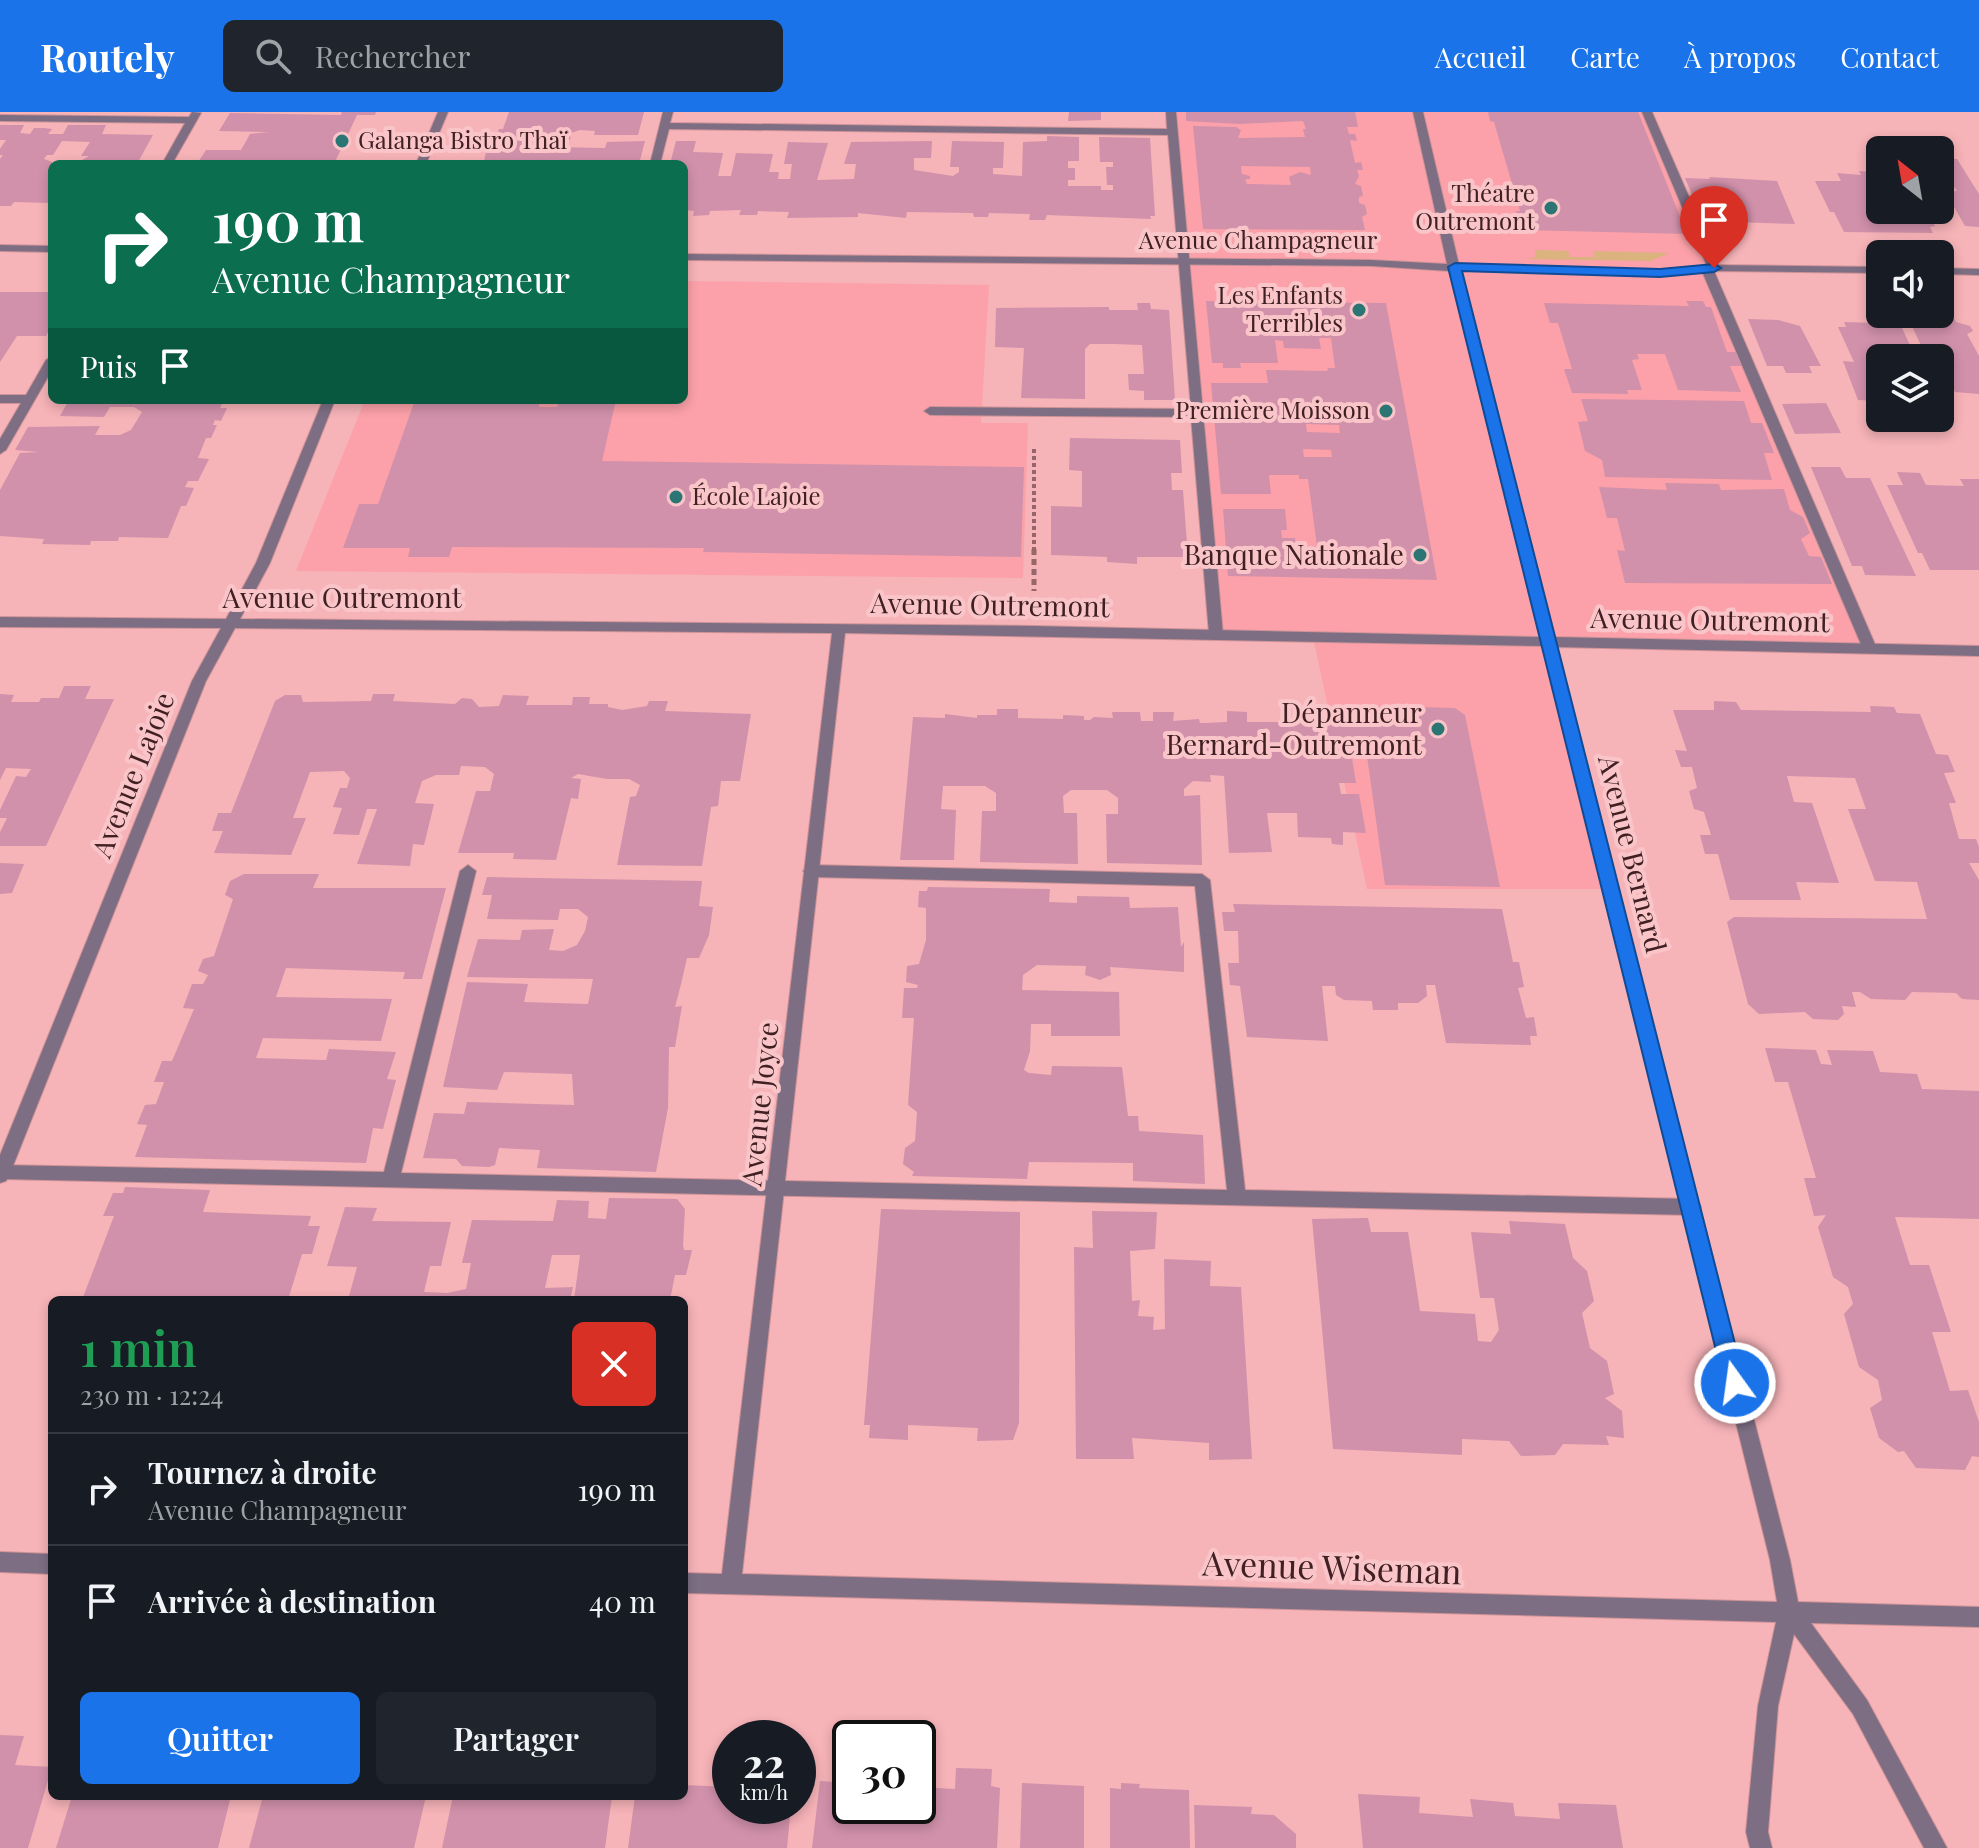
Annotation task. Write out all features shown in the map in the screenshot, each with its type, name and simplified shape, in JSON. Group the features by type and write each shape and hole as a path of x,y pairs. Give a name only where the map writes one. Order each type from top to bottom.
{"street":[{"path":"423,160 443,112"},
{"path":"656,160 668,112"},
{"path":"1171,112 1216,634"},
{"name":"Avenue Bernard","path":"1418,112 1780,1560 1789,1610 1768,1706 1757,1832 1761,1848"},
{"path":"1647,112 1870,649"},
{"path":"0,118 195,116"},
{"path":"169,160 195,116"},
{"path":"665,126 1172,132"},
{"path":"0,248 48,249"},
{"name":"Avenue Champagneur","path":"688,257 1183,262 1660,273 1711,269 1866,270"},
{"path":"1954,271 1979,272"},
{"path":"0,450 48,366"},
{"path":"0,399 28,399"},
{"name":"Avenue Lajoie","path":"1,1173 199,681 263,563 327,404"},
{"path":"930,411 1196,413"},
{"name":"Avenue Outremont","path":"0,622 1216,634 1979,651"},
{"name":"Avenue Joyce","path":"731,1584 839,629"},
{"path":"390,1181 468,871"},
{"path":"811,871 1202,880 1237,1198"},
{"path":"1,1173 1692,1207"},
{"path":"0,1562 48,1564"},
{"name":"Avenue Wiseman","path":"688,1583 1979,1617"},
{"name":"Avenue Bernard","path":"1789,1610 1860,1707 1936,1848"}],"path":[{"path":"1034,412 1034,591"}],"shaded area":[{"path":"1171,112 1646,112 1870,649 1551,643 1611,889 1367,889 1313,637 1216,634"},
{"path":"1535,250 1568,251 1570,257 1595,257 1593,251 1669,253 1651,261 1526,259 1536,257"},
{"name":"École Lajoie","path":"688,281 989,285 981,423 1028,423 1023,578 296,571 363,404 688,404"}],"building":[{"path":"342,112 376,112 375,115 357,115 336,160 200,160 206,150 241,150 250,134 269,132 219,131 230,113 341,115"},
{"path":"509,112 644,112 638,135 594,135 595,131 580,130 571,133 570,140 555,140 552,147 605,148 607,142 645,141 640,160 484,160 486,152 495,153 500,137 496,137 499,129 503,129"},
{"path":"1069,112 1101,112 1101,120 1068,121"},
{"path":"1186,112 1355,112 1358,127 1347,127 1349,134 1355,134 1357,141 1350,140 1355,163 1361,162 1363,170 1357,170 1359,176 1355,184 1361,186 1363,196 1359,197 1359,203 1365,205 1367,214 1362,217 1365,230 1203,229 1193,126 1236,127 1241,130 1238,138 1305,137 1303,129 1306,129 1303,121 1239,124 1186,121","holes":["1241,166 1310,167 1311,175 1300,172 1289,177 1291,185 1247,184 1245,179 1250,179 1250,176 1242,174"]},
{"path":"1488,112 1638,112 1687,234 1522,230 1516,211 1520,211 1494,122 1490,121"},
{"path":"0,125 24,125 20,133 30,134 34,128 52,129 48,134 63,134 68,125 106,125 102,134 153,135 139,160 82,160 89,156 81,156 90,142 62,141 53,155 47,155 44,159 48,160 48,203 14,202 11,206 0,206 0,159 3,155 0,155 0,149 6,140 0,140"},
{"path":"1047,136 1079,137 1079,161 1068,161 1068,168 1075,168 1075,180 1068,180 1068,186 1101,186 1101,190 1113,190 1113,185 1107,185 1106,167 1113,167 1113,162 1100,162 1099,137 1150,138 1155,216 1150,216 1151,219 1047,215 1045,220 1029,220 1030,214 989,213 988,217 974,217 973,213 907,212 906,218 858,213 858,217 787,218 789,212 758,211 757,215 739,215 741,210 710,211 709,215 693,216 694,211 688,210 688,160 671,160 676,141 696,141 693,152 723,153 718,176 731,176 736,153 773,154 769,172 779,172 778,179 790,179 792,164 784,164 788,142 828,143 817,180 854,179 856,164 844,164 851,142 932,141 931,158 914,158 914,170 953,176 959,172 959,167 950,167 952,141 1004,142 1003,168 993,168 993,174 1022,176 1023,142 1047,141"},
{"path":"1954,159 1979,194 1979,227 1965,226 1954,207 1954,191 1957,191 1954,186"},
{"path":"1859,171 1866,171 1866,224 1934,224 1930,227 1933,233 1844,232 1815,181 1841,181 1837,173 1861,175"},
{"path":"1685,178 1777,181 1795,224 1731,222 1714,226 1703,221"},
{"path":"0,292 48,292 46,336 17,336 0,362"},
{"path":"1206,301 1386,303 1437,580 1228,576 1223,509 1285,509 1287,530 1281,530 1282,538 1295,538 1296,546 1317,546 1308,479 1299,479 1299,475 1269,475 1271,494 1221,494 1211,383 1268,383 1266,370 1327,371 1328,368 1335,368 1331,338 1319,338 1321,349 1284,348 1283,341 1275,340 1278,363 1240,363 1241,368 1223,368 1223,363 1212,363","holes":["1306,424 1339,425 1340,433 1307,432","1303,449 1331,450 1332,457 1304,457"]},
{"path":"1686,301 1703,301 1706,307 1711,307 1727,352 1738,352 1743,366 1730,366 1741,392 1678,390 1665,354 1637,354 1639,359 1632,360 1642,390 1627,390 1628,394 1572,393 1564,369 1572,369 1558,323 1550,323 1544,303 1689,306"},
{"path":"1137,303 1150,303 1151,309 1169,310 1175,400 1144,400 1144,391 1129,390 1128,374 1144,374 1142,345 1114,344 1090,344 1085,349 1085,399 1021,398 1024,348 995,347 996,308 1109,307 1109,310 1138,310"},
{"path":"1954,318 1956,322 1970,326 1973,331 1967,334 1979,356 1979,394 1954,390 1954,344 1920,344 1913,328 1954,328"},
{"path":"1748,319 1778,320 1800,326 1821,366 1809,366 1812,373 1786,373 1783,366 1767,366"},
{"path":"1844,322 1866,323 1866,328 1902,328 1909,344 1866,344 1866,400 1858,400 1843,361 1854,362 1838,327 1846,327"},
{"path":"1581,399 1744,401 1751,423 1762,423 1774,453 1764,453 1772,480 1605,477 1602,460 1585,451 1578,422 1588,421"},
{"path":"1826,403 1841,433 1795,434 1782,404"},
{"path":"67,404 222,404 220,408 227,408 221,421 215,420 213,425 217,425 211,438 206,438 198,458 209,459 198,481 188,481 185,487 194,488 186,506 181,506 168,538 119,537 118,541 91,541 90,545 42,544 44,539 0,536 0,490 20,453 39,452 15,450 28,427 100,426 95,435 120,435 131,430 142,412 134,407 110,407 104,417 60,416"},
{"path":"414,404 539,404 539,407 557,407 558,404 615,404 602,461 1024,467 1021,557 703,552 704,548 452,547 449,557 408,557 410,548 343,548 359,504 378,504"},
{"path":"1070,438 1180,440 1182,473 1171,473 1172,490 1183,490 1188,557 1137,557 1137,564 1107,562 1107,557 1051,555 1051,506 1082,507 1082,471 1069,470"},
{"path":"1811,467 1840,467 1846,478 1870,478 1916,576 1865,575 1862,566 1852,566"},
{"path":"1897,472 1920,473 1926,485 1964,486 1960,479 1979,479 1979,570 1930,570 1922,553 1918,553 1887,485 1903,485"},
{"path":"1665,483 1719,484 1721,490 1784,489 1790,510 1803,517 1810,533 1801,539 1809,556 1821,557 1832,584 1625,583 1617,550 1625,551 1617,518 1607,518 1599,487 1667,490"},
{"path":"64,686 91,686 85,699 114,699 46,846 0,846 0,832 7,818 0,818 0,810 16,776 26,777 31,769 6,768 0,780 0,694 14,695 11,702 39,702 41,698 59,698"},
{"path":"373,694 395,694 393,701 455,704 462,698 472,699 479,707 499,706 503,695 529,696 526,705 572,705 573,697 590,697 589,704 608,704 608,707 622,710 647,706 649,701 668,701 665,711 751,714 740,781 721,781 718,806 711,807 702,866 617,865 630,797 636,796 640,785 629,779 578,774 571,778 581,779 578,799 571,798 556,860 513,859 514,853 458,853 476,791 490,791 494,774 485,767 461,766 459,775 436,775 422,781 415,803 434,804 424,845 413,844 410,866 357,864 377,809 367,809 359,835 333,834 342,808 333,807 340,788 347,788 350,778 344,771 310,772 293,818 306,818 291,855 214,853 223,831 212,831 218,813 231,813 275,701 285,695 301,695 303,702 371,701"},
{"path":"1714,701 1736,702 1741,710 1871,712 1870,706 1894,707 1897,713 1920,714 1936,754 1948,755 1955,772 1944,773 1956,803 1949,803 1959,839 1976,839 1979,847 1979,863 1969,863 1979,880 1979,1000 1962,999 1956,993 1912,992 1905,1000 1871,999 1860,992 1852,992 1856,1007 1842,1006 1844,1014 1838,1020 1813,1019 1805,1012 1759,1014 1748,1004 1727,922 1734,917 1927,919 1917,882 1875,881 1848,809 1866,809 1855,778 1787,776 1794,802 1812,803 1839,883 1796,882 1801,900 1730,900 1718,854 1705,854 1700,835 1711,835 1704,812 1694,809 1689,791 1697,788 1692,767 1681,767 1675,750 1687,751 1673,710 1714,710"},
{"path":"1344,705 1455,708 1465,715 1500,887 1385,885 1367,756 1352,758 1356,783 1339,783 1341,794 1359,794 1366,833 1343,832 1343,845 1332,844 1331,838 1298,837 1297,813 1267,813 1272,852 1229,853 1224,776 1210,775 1211,782 1193,781 1184,789 1184,796 1200,795 1202,865 1107,863 1106,814 1118,814 1118,798 1107,790 1071,790 1063,796 1064,813 1077,813 1078,864 980,862 982,811 996,811 996,793 985,786 943,786 941,809 956,810 954,860 900,860 913,717 945,718 945,714 977,718 977,715 997,715 997,709 1018,709 1018,718 1063,719 1063,715 1084,716 1084,720 1090,720 1094,717 1113,718 1112,712 1140,712 1141,721 1153,721 1153,712 1174,712 1173,721 1199,719 1200,723 1205,723 1227,722 1227,711 1247,712 1247,722 1296,722 1295,710 1320,711 1322,723 1346,723"},
{"path":"0,863 24,864 12,893 0,894"},
{"path":"244,874 319,874 313,888 446,888 422,979 403,979 405,972 286,968 276,997 392,999 381,1041 263,1038 256,1058 326,1060 329,1049 396,1052 387,1079 396,1080 383,1129 373,1128 366,1163 135,1157 147,1125 137,1124 145,1105 156,1104 164,1082 154,1082 162,1061 172,1061 194,1009 183,1008 192,984 203,984 208,975 198,971 203,959 214,956 233,899 225,895 230,881"},
{"path":"487,877 702,881 699,906 713,907 709,935 699,958 687,958 675,1007 682,1006 675,1047 669,1047 668,1108 656,1172 537,1168 540,1150 499,1148 495,1165 489,1167 462,1166 456,1159 423,1158 434,1113 464,1114 467,1102 574,1105 572,1074 504,1072 497,1090 443,1087 467,982 528,984 524,1002 588,1004 593,979 467,977 478,939 520,940 522,930 554,929 549,950 563,951 577,945 588,917 578,909 560,909 558,920 487,919 492,895 482,895"},
{"path":"928,887 1050,889 1049,902 1077,903 1077,896 1129,897 1130,908 1178,907 1181,947 1184,942 1184,972 1110,967 1111,975 1100,980 1085,975 1086,966 1037,965 1023,975 1022,990 1119,992 1120,1036 1051,1036 1051,1024 1031,1024 1030,1051 1024,1070 1051,1075 1052,1066 1122,1067 1128,1116 1138,1116 1139,1131 1203,1135 1205,1184 1133,1181 1133,1163 1029,1162 1027,1179 912,1176 914,1172 903,1164 905,1148 915,1141 917,1112 908,1105 914,1018 902,1018 904,988 917,988 918,985 906,982 907,966 919,964 926,940 926,908 918,907 919,891 927,891"},
{"path":"1233,904 1502,909 1513,962 1519,962 1524,987 1518,988 1526,1018 1534,1017 1537,1036 1530,1036 1531,1045 1446,1043 1435,985 1426,985 1427,996 1418,1003 1398,1003 1398,1010 1373,1010 1372,1001 1344,1000 1336,995 1335,986 1322,986 1328,1041 1247,1037 1240,986 1230,985 1228,963 1239,963 1238,931 1224,931 1222,912 1235,912"},
{"path":"1765,1048 1816,1050 1821,1064 1832,1065 1827,1050 1873,1051 1880,1072 1917,1074 1922,1089 1979,1091 1979,1219 1895,1217 1910,1265 1929,1265 1951,1332 1932,1332 1950,1391 1968,1390 1979,1422 1979,1457 1972,1456 1965,1470 1916,1468 1904,1451 1898,1452 1879,1438 1870,1408 1882,1400 1878,1380 1859,1367 1844,1314 1853,1304 1848,1287 1833,1277 1818,1227 1826,1215 1814,1216 1804,1178 1816,1178 1788,1082 1775,1082"},
{"path":"125,1187 210,1190 203,1212 311,1216 308,1226 320,1226 312,1254 302,1254 289,1296 84,1296 114,1216 103,1216 113,1193 123,1193"},
{"path":"609,1198 677,1199 685,1209 684,1250 692,1250 686,1275 675,1275 671,1296 575,1296 580,1255 552,1255 545,1288 573,1287 571,1296 349,1296 357,1267 327,1266 345,1207 377,1208 372,1221 451,1222 441,1266 430,1266 424,1292 447,1293 466,1289 471,1263 462,1263 472,1220 553,1221 557,1200 589,1201 588,1218 606,1219"},
{"path":"881,1209 1020,1212 1019,1423 1013,1440 977,1441 978,1428 908,1425 908,1440 869,1438 870,1425 864,1425"},
{"path":"1092,1211 1157,1212 1155,1249 1130,1251 1132,1301 1140,1300 1138,1316 1154,1317 1153,1330 1165,1329 1164,1259 1211,1261 1210,1286 1241,1287 1252,1459 1209,1460 1209,1443 1132,1438 1134,1459 1076,1459 1074,1247 1093,1248"},
{"path":"1368,1218 1371,1232 1408,1232 1420,1311 1475,1314 1478,1341 1491,1342 1499,1330 1494,1298 1480,1298 1471,1232 1511,1234 1509,1221 1565,1224 1573,1258 1587,1271 1594,1301 1582,1313 1590,1348 1607,1361 1614,1394 1605,1398 1622,1411 1624,1438 1606,1436 1609,1445 1563,1444 1555,1455 1521,1456 1509,1441 1462,1439 1462,1455 1333,1449 1312,1219"},
{"path":"0,1735 24,1736 15,1765 48,1767 48,1780 28,1848 0,1848"},
{"path":"956,1768 992,1769 991,1786 1000,1788 997,1848 812,1848 820,1781 832,1782 832,1824 936,1824 936,1788 955,1789"},
{"path":"1022,1783 1084,1786 1084,1848 1020,1848"},
{"path":"1121,1783 1140,1784 1139,1788 1189,1790 1190,1848 1110,1848 1110,1788 1121,1789"},
{"path":"688,1785 712,1786 712,1824 789,1824 787,1848 628,1848 634,1800 688,1800"},
{"path":"1358,1794 1420,1797 1419,1813 1473,1817 1470,1799 1513,1803 1515,1816 1560,1819 1558,1803 1616,1805 1623,1848 1363,1848"},
{"path":"71,1800 230,1800 218,1848 56,1848"},
{"path":"262,1800 425,1800 414,1848 249,1848"},
{"path":"452,1800 611,1800 605,1848 442,1848"},
{"path":"1194,1805 1252,1807 1251,1814 1274,1815 1296,1834 1296,1848 1195,1848"}],"place":[{"name":"Galanga Bistro Thaï","path":"342,141"},
{"name":"Théatre Outremont","path":"1551,208"},
{"name":"Les Enfants Terribles","path":"1359,310"},
{"name":"Première Moisson","path":"1386,411"},
{"name":"École Lajoie","path":"676,497"},
{"name":"Banque Nationale","path":"1420,555"},
{"name":"Dépanneur Bernard-Outremont","path":"1438,729"}],"route":[{"path":"1714,268 1660,273 1455,267 1735,1383"}]}
